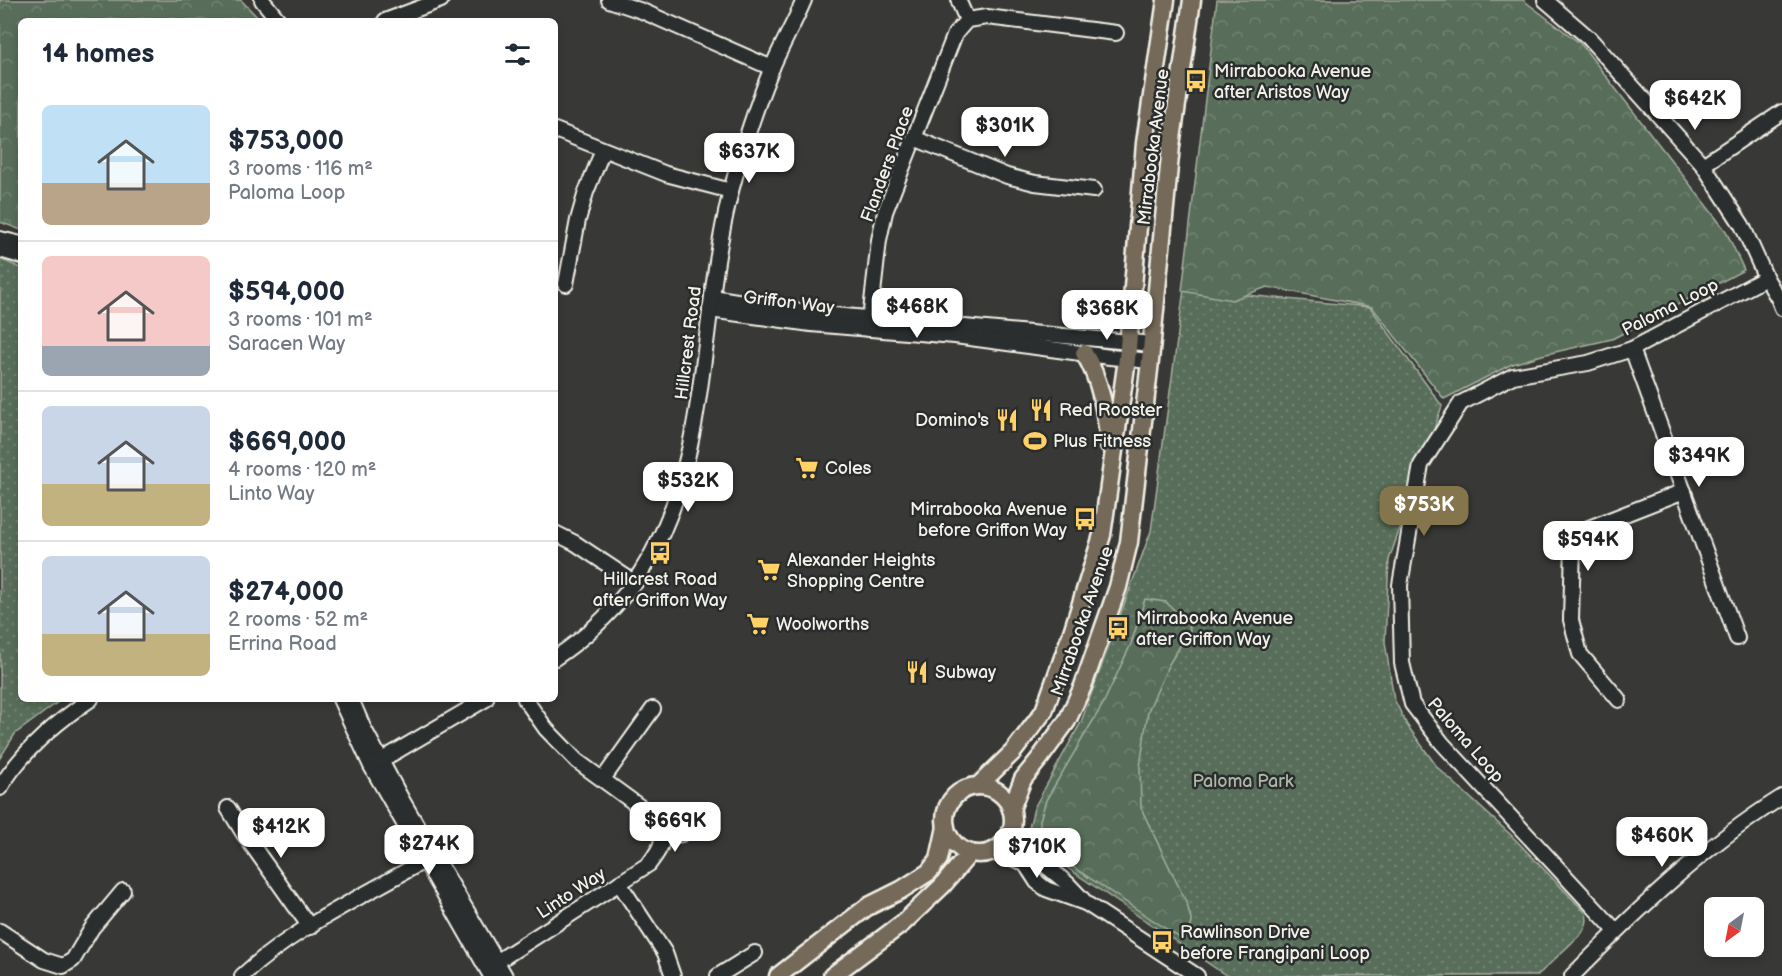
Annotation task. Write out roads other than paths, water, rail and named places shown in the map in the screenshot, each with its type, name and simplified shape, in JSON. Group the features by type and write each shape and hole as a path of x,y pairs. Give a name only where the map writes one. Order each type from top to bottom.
{"main road":[{"name":"Mirrabooka Avenue","path":"778,976 867,907 911,885 929,872 939,859 946,827 945,816 954,797 961,791 978,786 1013,753 1044,711 1073,629 1102,535 1127,359 1145,143 1166,0"},
{"name":"Mirrabooka Avenue","path":"1011,830 1013,820 1011,809 1023,778 1041,758 1067,721 1084,684 1118,587 1130,542 1171,146 1192,0"},
{"path":"1084,353 1092,365 1105,414 1111,473"},
{"path":"978,786 998,792 1011,809"},
{"path":"946,827 954,843 969,853 980,854 1000,847 1011,830"},
{"path":"832,976 903,923 942,886 969,853"}],"street":[{"path":"262,0 277,18"},
{"path":"393,18 441,0"},
{"path":"609,0 644,6 772,68"},
{"name":"Hillcrest Road","path":"558,656 598,626 619,603 635,583 667,524 689,455 699,401 711,304 731,192 750,127 772,68 804,0"},
{"path":"1545,0 1589,38 1703,165 1742,225 1782,308"},
{"path":"959,2 967,20 987,17 1116,33"},
{"name":"Flanders Place","path":"870,324 879,240 885,212 955,34 967,20"},
{"path":"1703,165 1782,112"},
{"path":"558,131 684,180 731,192"},
{"path":"914,138 1007,176 1035,183 1094,190"},
{"path":"566,284 578,220 586,192 603,150"},
{"path":"0,238 18,243"},
{"path":"0,250 18,255"},
{"name":"Paloma Loop","path":"1616,931 1442,743 1412,704 1402,663 1400,585 1421,465 1461,403 1513,376 1588,363 1632,349 1766,278"},
{"name":"Griffon Way","path":"711,304 811,324 870,324 1152,344"},
{"name":"Griffon Way","path":"870,324 1150,361"},
{"path":"1632,349 1737,638"},
{"path":"1619,700 1580,654 1571,620 1573,544 1588,528 1684,491"},
{"path":"558,534 635,583"},
{"path":"0,788 36,741 63,717 86,702"},
{"path":"342,702 376,763 402,800 429,857 492,969 505,976"},
{"path":"352,702 376,763"},
{"path":"376,763 481,702"},
{"path":"527,702 563,748 577,761 651,815 663,837 681,834"},
{"path":"603,779 653,710"},
{"path":"1572,976 1616,931 1673,879 1711,847 1782,797"},
{"path":"228,808 310,927"},
{"path":"1011,830 1040,861 1068,884 1087,904"},
{"name":"Linto Way","path":"492,969 649,864 659,851 663,837"},
{"path":"991,852 1020,861 1026,865 1037,882 1046,889 1087,904 1197,976"},
{"path":"242,976 254,965 310,927 429,857"},
{"path":"619,883 665,953 673,976"},
{"path":"0,931 44,960 63,966 74,960 92,928 123,891"},
{"path":"718,976 755,953"}],"place":[{"name":"Mirrabooka Avenue after Aristos Way","path":"1196,81"},
{"name":"Red Rooster","path":"1041,410"},
{"name":"Domino's","path":"1007,420"},
{"name":"Plus Fitness","path":"1035,441"},
{"name":"Coles","path":"807,468"},
{"name":"Mirrabooka Avenue before Griffon Way","path":"1085,519"},
{"name":"Hillcrest Road after Griffon Way","path":"660,553"},
{"name":"Alexander Heights Shopping Centre","path":"769,570"},
{"name":"Woolworths","path":"758,624"},
{"name":"Mirrabooka Avenue after Griffon Way","path":"1118,628"},
{"name":"Subway","path":"917,672"},
{"name":"Rawlinson Drive before Frangipani Loop","path":"1162,942"}],"park label":[{"name":"Paloma Park","path":"1243,781"}]}
